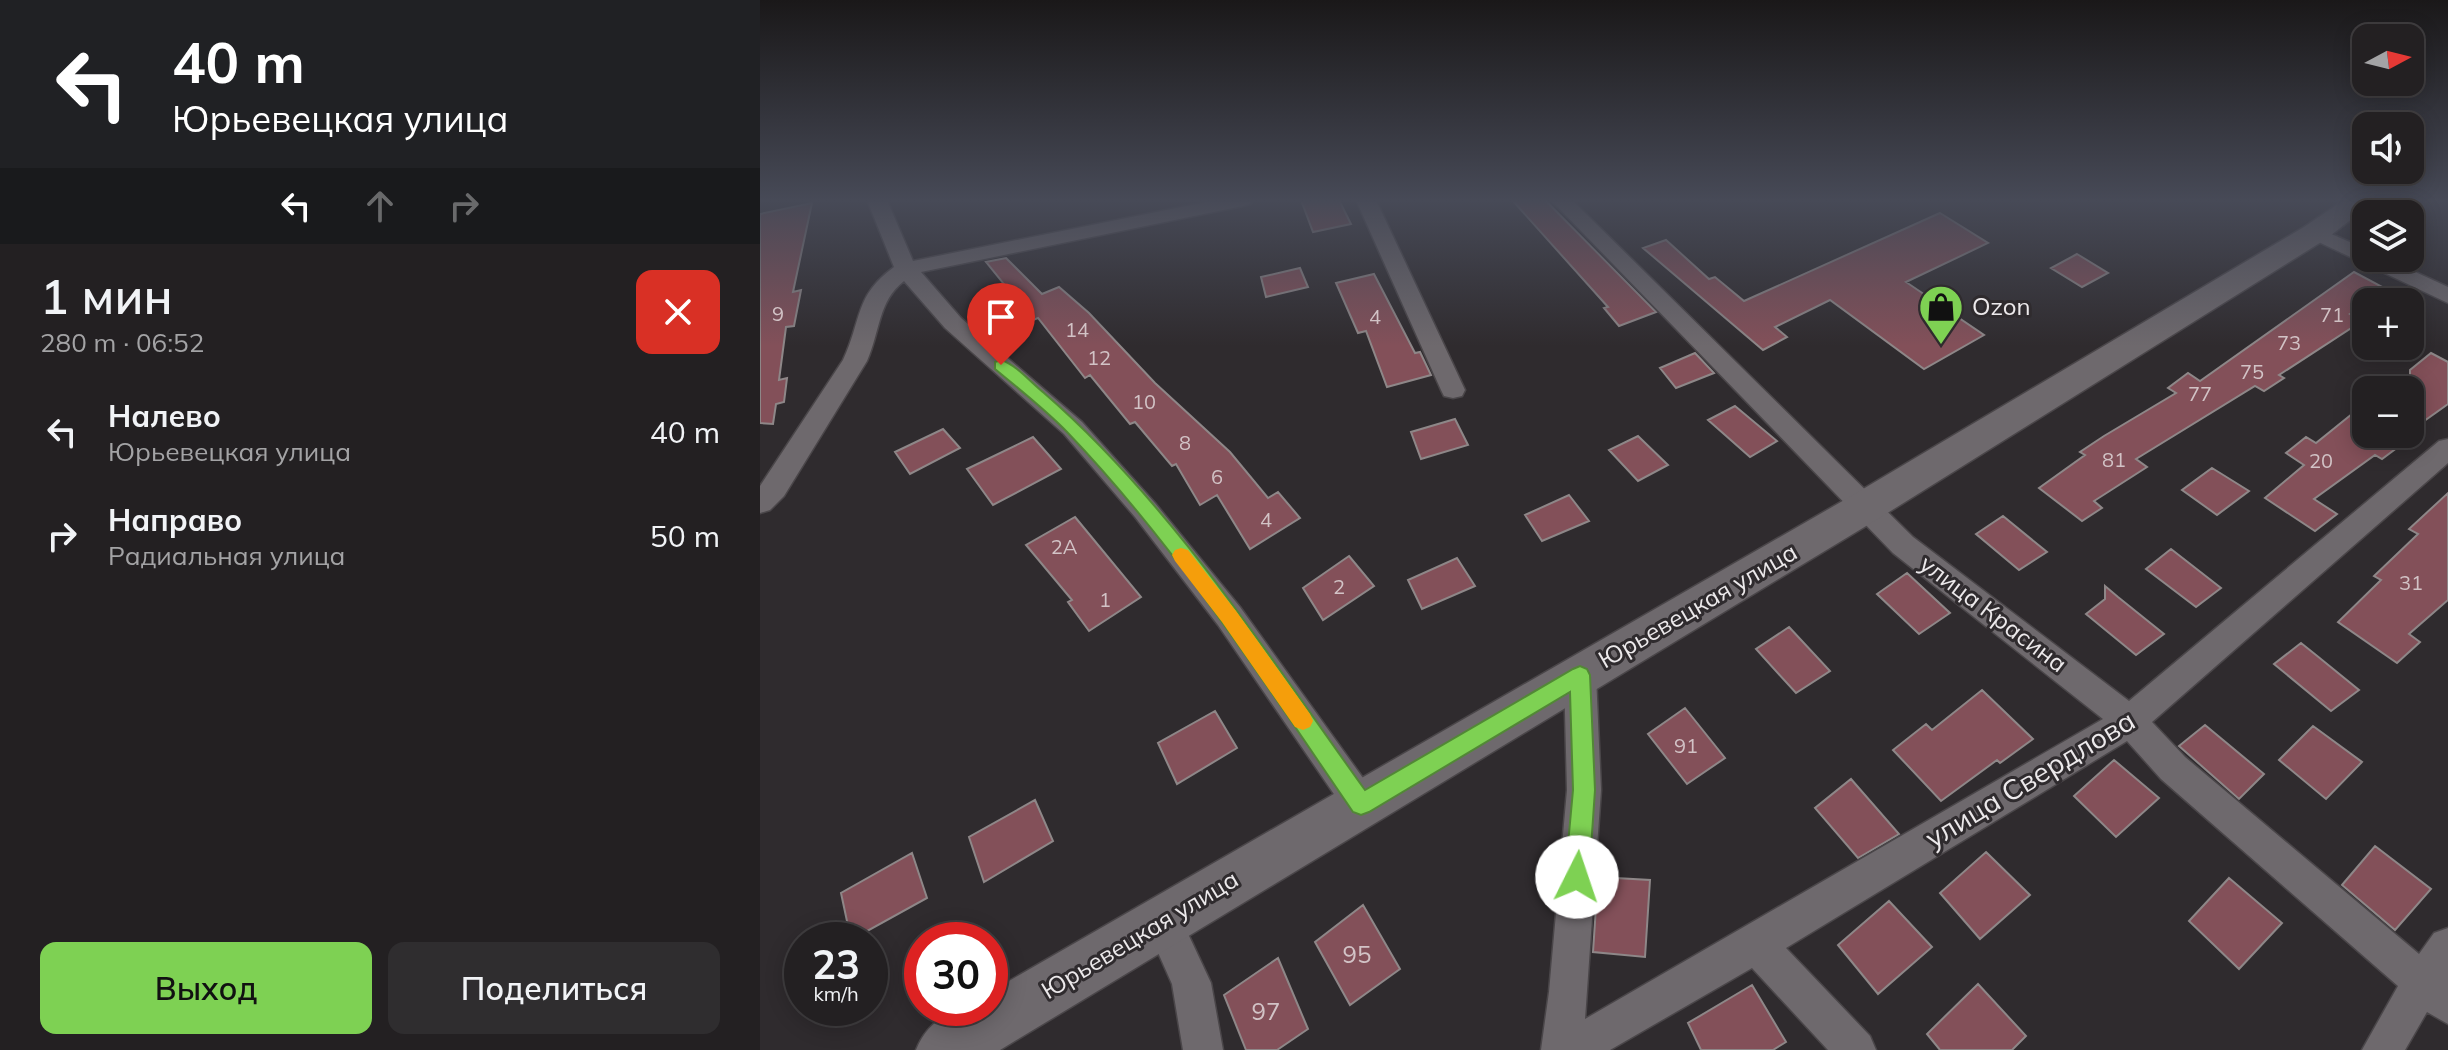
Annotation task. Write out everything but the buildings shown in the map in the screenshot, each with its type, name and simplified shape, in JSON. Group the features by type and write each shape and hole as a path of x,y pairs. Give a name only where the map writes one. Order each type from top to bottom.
{"main road":[{"name":"Юрьевецкая улица","path":"945,1050 1867,506 2289,249"}],"street":[{"path":"898,249 906,269 953,323 1073,428 1145,510 1229,616 1361,804"},
{"path":"760,503 774,489 855,361 864,341 871,307 883,286 906,269 1004,249"},
{"path":"1388,249 1453,390"},
{"name":"улица Красина","path":"1610,249 1903,545 2130,721 2173,768 2435,992"},
{"path":"2397,272 2448,296"},
{"name":"улица Свердлова","path":"1570,1050 1756,944 2130,721 2448,448"},
{"path":"1561,1050 1569,992 1584,790 1580,675"},
{"path":"1163,921 1191,983 1203,1050"},
{"path":"1756,944 1856,1050"},
{"path":"2382,1050 2435,992 2448,947"}],"slow traffic":[{"path":"1181,555 1229,616 1303,721"}],"place":[{"name":"Ozon","path":"1941,346"}],"route":[{"path":"1001,365 1073,428 1145,510 1229,616 1361,804 1580,675 1584,790 1577,877"}]}
